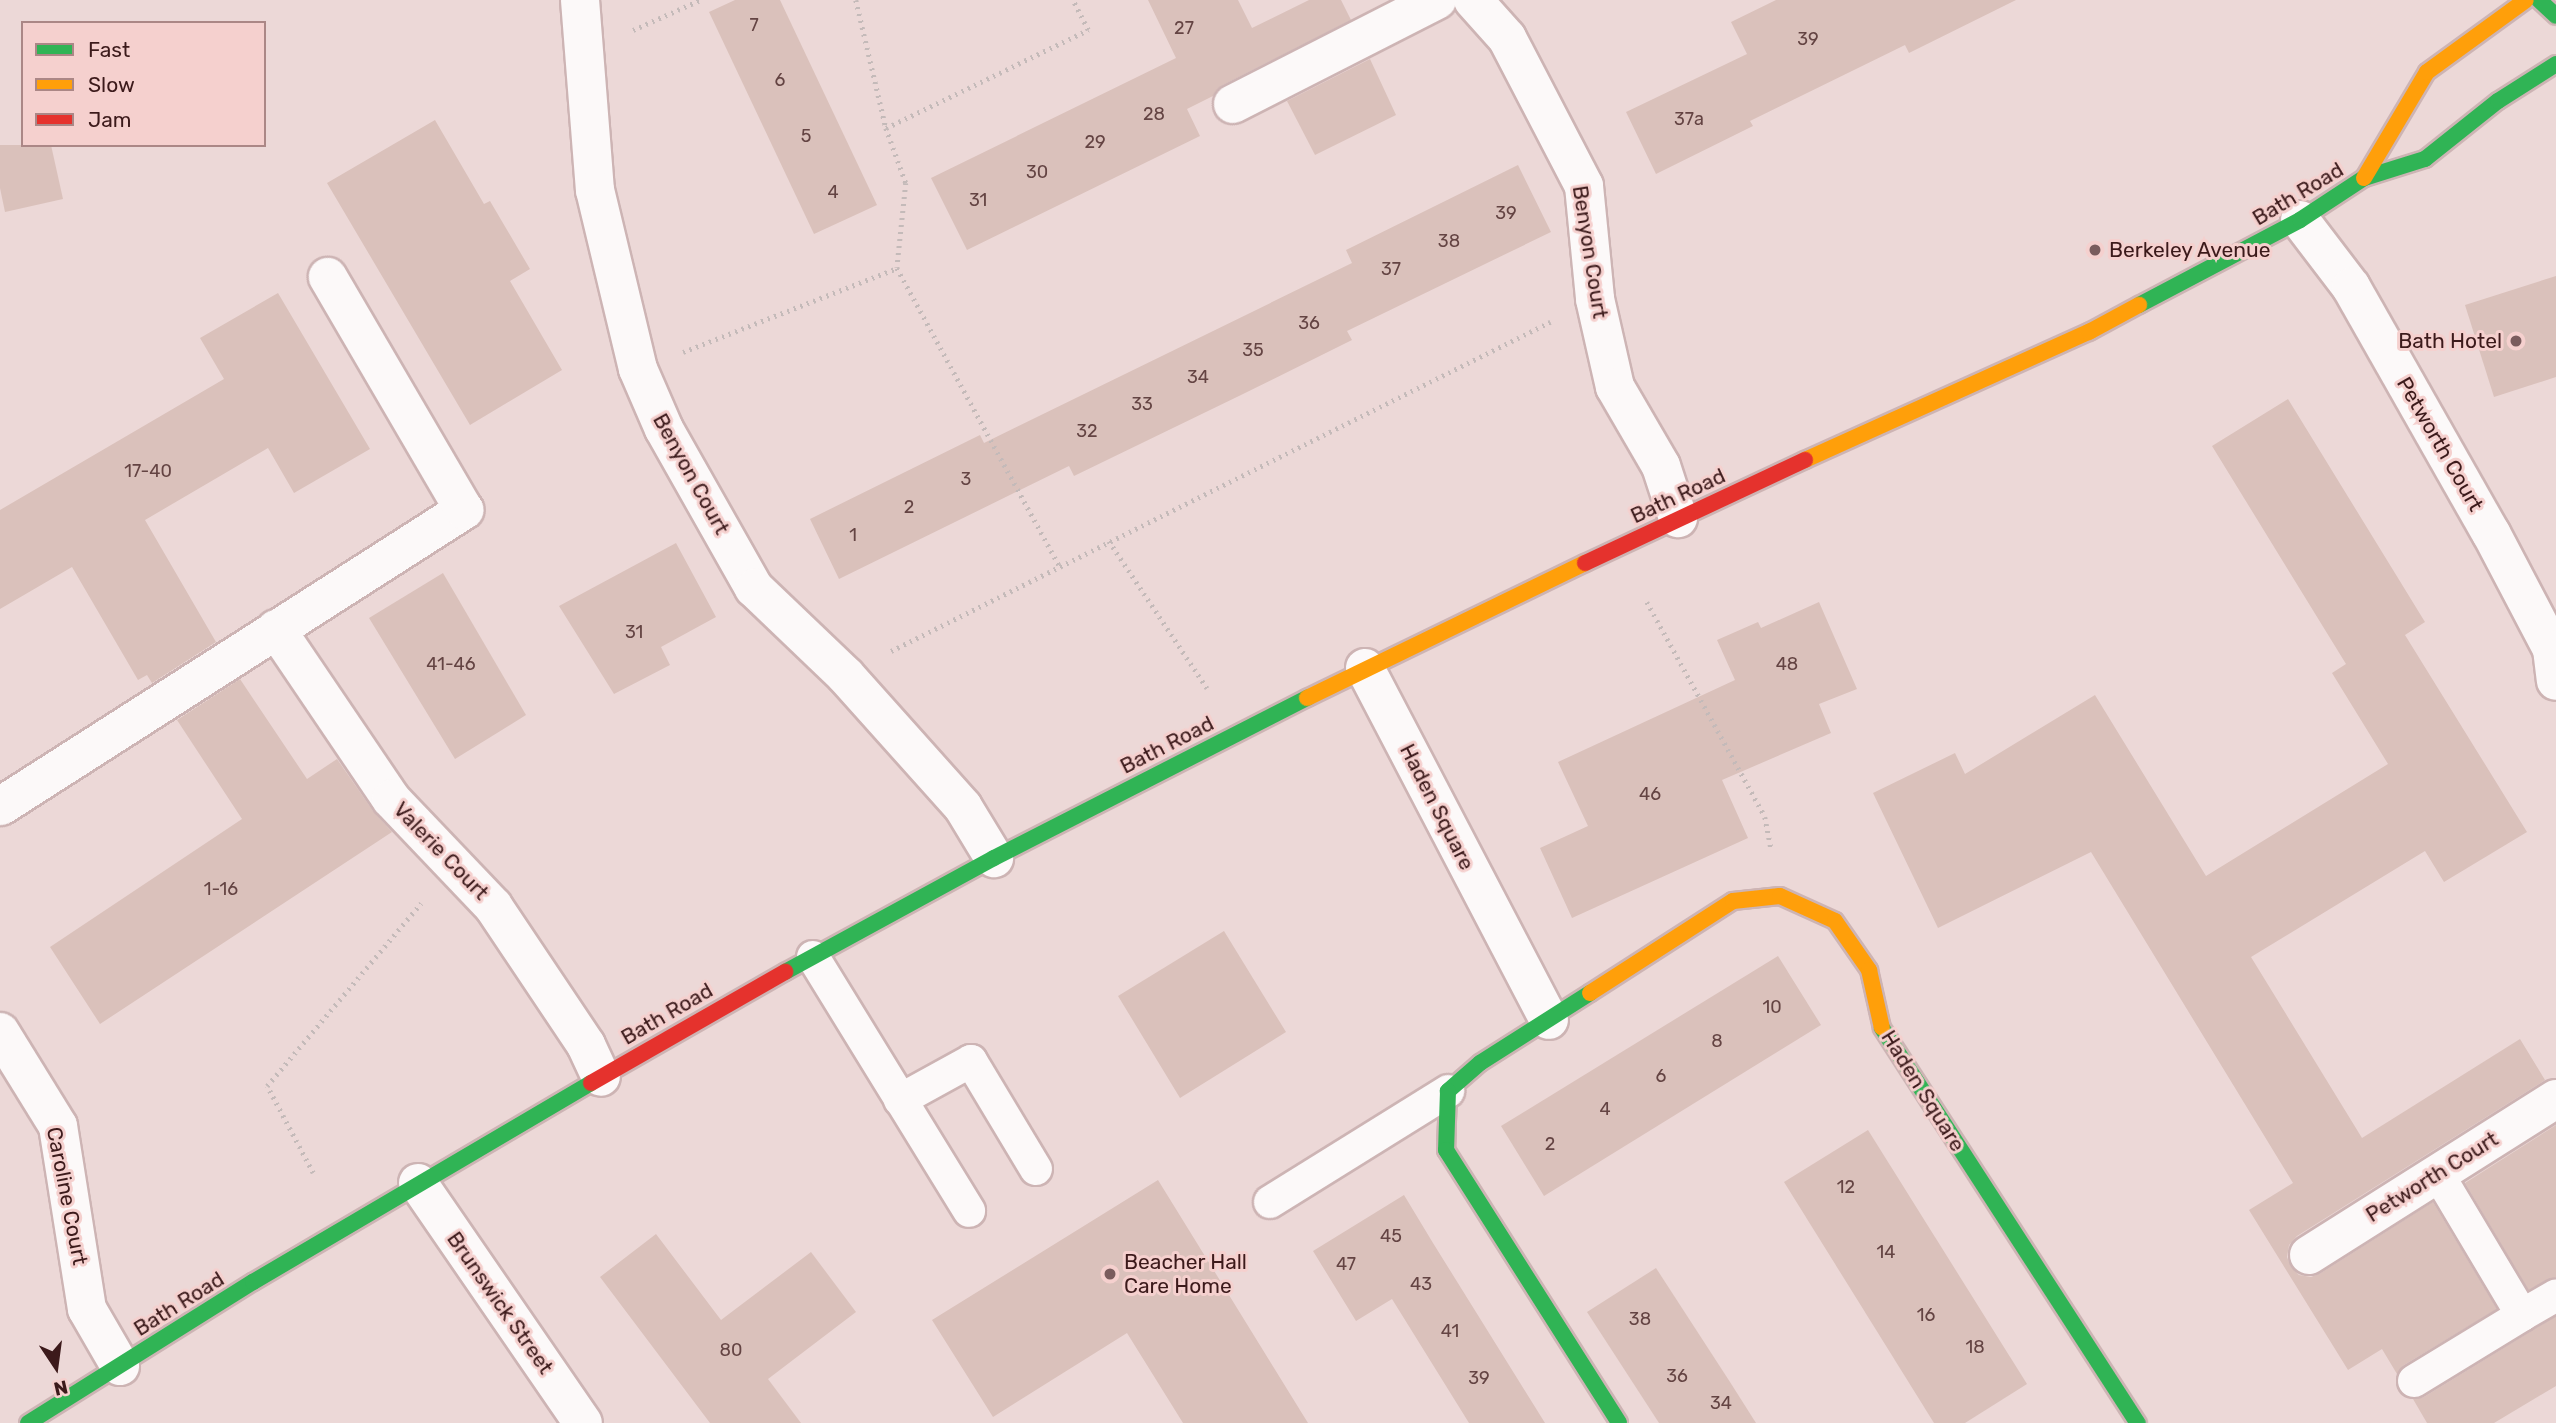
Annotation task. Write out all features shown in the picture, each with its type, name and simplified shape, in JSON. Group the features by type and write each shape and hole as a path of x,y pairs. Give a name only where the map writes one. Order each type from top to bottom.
{"main road":[{"name":"Bath Road","path":"2364,178 2427,72 2526,0"},
{"path":"2539,0 2556,16"},
{"name":"Bath Road","path":"29,1423 418,1183 813,957 994,859 1365,668 1678,518 2090,332 2300,220 2364,178 2425,159 2498,101 2556,64"},
{"path":"1619,1423 1446,1150 1448,1091 1480,1063 1733,901 1780,896"},
{"name":"Haden Square","path":"1780,896 1835,921 1869,970 1883,1031 2138,1423"}],"street":[{"name":"Benyon Court","path":"580,0 595,190 638,369 664,429 754,588 845,675 963,807 994,859"},
{"path":"1234,104 1437,0"},
{"name":"Benyon Court","path":"1473,0 1507,38 1584,186 1595,299 1615,387 1661,466 1678,518"},
{"name":"Petworth Court","path":"2300,220 2351,287 2491,533 2552,649 2556,681"},
{"path":"1,806 464,510 328,276"},
{"name":"Valerie Court","path":"276,629 391,799 493,905 586,1045 601,1077"},
{"name":"Haden Square","path":"1365,668 1549,1020"},
{"name":"Caroline Court","path":"0,1032 58,1126 87,1309 120,1366"},
{"name":"Petworth Court","path":"2309,1255 2556,1099"},
{"name":"Brunswick Street","path":"418,1183 583,1423"}],"lane":[{"path":"813,957 969,1211"},
{"path":"900,1101 971,1061 1036,1169"},
{"path":"1270,1202 1448,1091"},
{"path":"2438,1174 2522,1315"},
{"path":"2414,1381 2556,1295"}],"path":[{"path":"584,52 700,0"},
{"path":"856,0 886,128 906,183 898,268 1059,565"},
{"path":"886,128 1088,30 1073,0"},
{"path":"638,369 898,268"},
{"path":"845,675 1059,565 1595,299"},
{"path":"1109,541 1207,688"},
{"path":"1647,602 1765,817 1780,896"},
{"path":"313,1173 267,1086 453,864"}],"building":[{"path":"735,0 780,0 877,205 814,234 709,12"},
{"path":"1148,0 1238,0 1252,28 1309,0 1341,0 1351,20 1223,85 1213,96 1187,109 1200,136 967,250 931,178 1176,58"},
{"path":"1776,0 2016,0 1909,53 1905,45 1750,121 1753,126 1656,174 1626,112 1747,54 1731,22"},
{"path":"1370,59 1396,115 1315,155 1287,101"},
{"path":"435,120 484,204 490,201 530,269 510,281 562,370 470,425 327,183"},
{"path":"0,145 51,147 63,199 5,212 0,188"},
{"path":"1518,165 1551,232 1347,331 1352,340 1241,395 1074,476 1069,466 839,579 810,519 980,435 984,443 1352,263 1346,250"},
{"name":"Bath Hotel","path":"2556,276 2556,377 2494,397 2465,305"},
{"path":"278,293 370,449 294,493 268,448 145,520 216,642 152,683 147,675 138,680 72,567 0,609 0,510 224,379 200,338"},
{"path":"2288,399 2425,622 2405,635 2527,832 2444,882 2425,851 2251,957 2362,1138 2520,1039 2545,1080 2297,1236 2289,1245 2287,1257 2291,1267 2299,1275 2311,1277 2433,1202 2497,1309 2404,1365 2397,1374 2382,1349 2348,1370 2249,1210 2293,1183 2091,852 1938,928 1873,793 1955,753 1965,774 2095,695 2206,876 2388,764 2332,673 2346,664 2212,446"},
{"path":"676,543 716,617 661,647 670,665 614,694 559,606"},
{"path":"443,573 526,715 455,759 369,618"},
{"path":"1819,602 1857,689 1819,704 1831,733 1722,780 1748,838 1572,918 1540,848 1588,826 1558,762 1735,680 1717,640 1758,622 1761,628"},
{"path":"240,679 307,779 337,759 373,811 392,832 100,1024 50,947 242,819 177,720"},
{"path":"1224,931 1286,1032 1180,1098 1118,996"},
{"path":"1778,956 1821,1025 1544,1196 1501,1126"},
{"path":"2556,1125 2556,1277 2528,1290 2465,1183"},
{"path":"1868,1130 2027,1384 1965,1423 1934,1423 1784,1182"},
{"name":"Beacher Hall Care Home","path":"1158,1180 1308,1423 1183,1423 1127,1333 993,1417 932,1320"},
{"path":"1404,1195 1545,1423 1469,1423 1392,1299 1356,1321 1313,1251"},
{"path":"656,1234 721,1320 811,1252 856,1312 768,1379 801,1423 710,1423 600,1277"},
{"path":"1656,1268 1756,1423 1659,1423 1587,1312"},
{"path":"2556,1316 2556,1386 2494,1423 2427,1423 2413,1399 2424,1397"}],"traffic: fast":[{"path":"2539,0 2556,16"},
{"path":"2139,305 2300,220 2364,178 2425,159 2498,101 2556,64"},
{"path":"785,972 994,858 1307,698"},
{"path":"1590,993 1480,1063 1448,1091 1446,1150 1619,1423"},
{"path":"1882,1028 2138,1423"},
{"path":"28,1423 253,1282 591,1083"}],"traffic: slow":[{"path":"2364,178 2427,72 2526,0"},
{"path":"1805,460 2089,332 2139,305"},
{"path":"1307,698 1585,563"},
{"path":"1590,993 1733,901 1780,896 1835,921 1869,970 1882,1028"}],"traffic: jam":[{"path":"1585,563 1805,460"},
{"path":"591,1083 785,972"}],"place":[{"name":"Berkeley Avenue","path":"2095,250"},
{"name":"Bath Hotel","path":"2516,341"},
{"name":"Beacher Hall Care Home","path":"1110,1274"}]}
